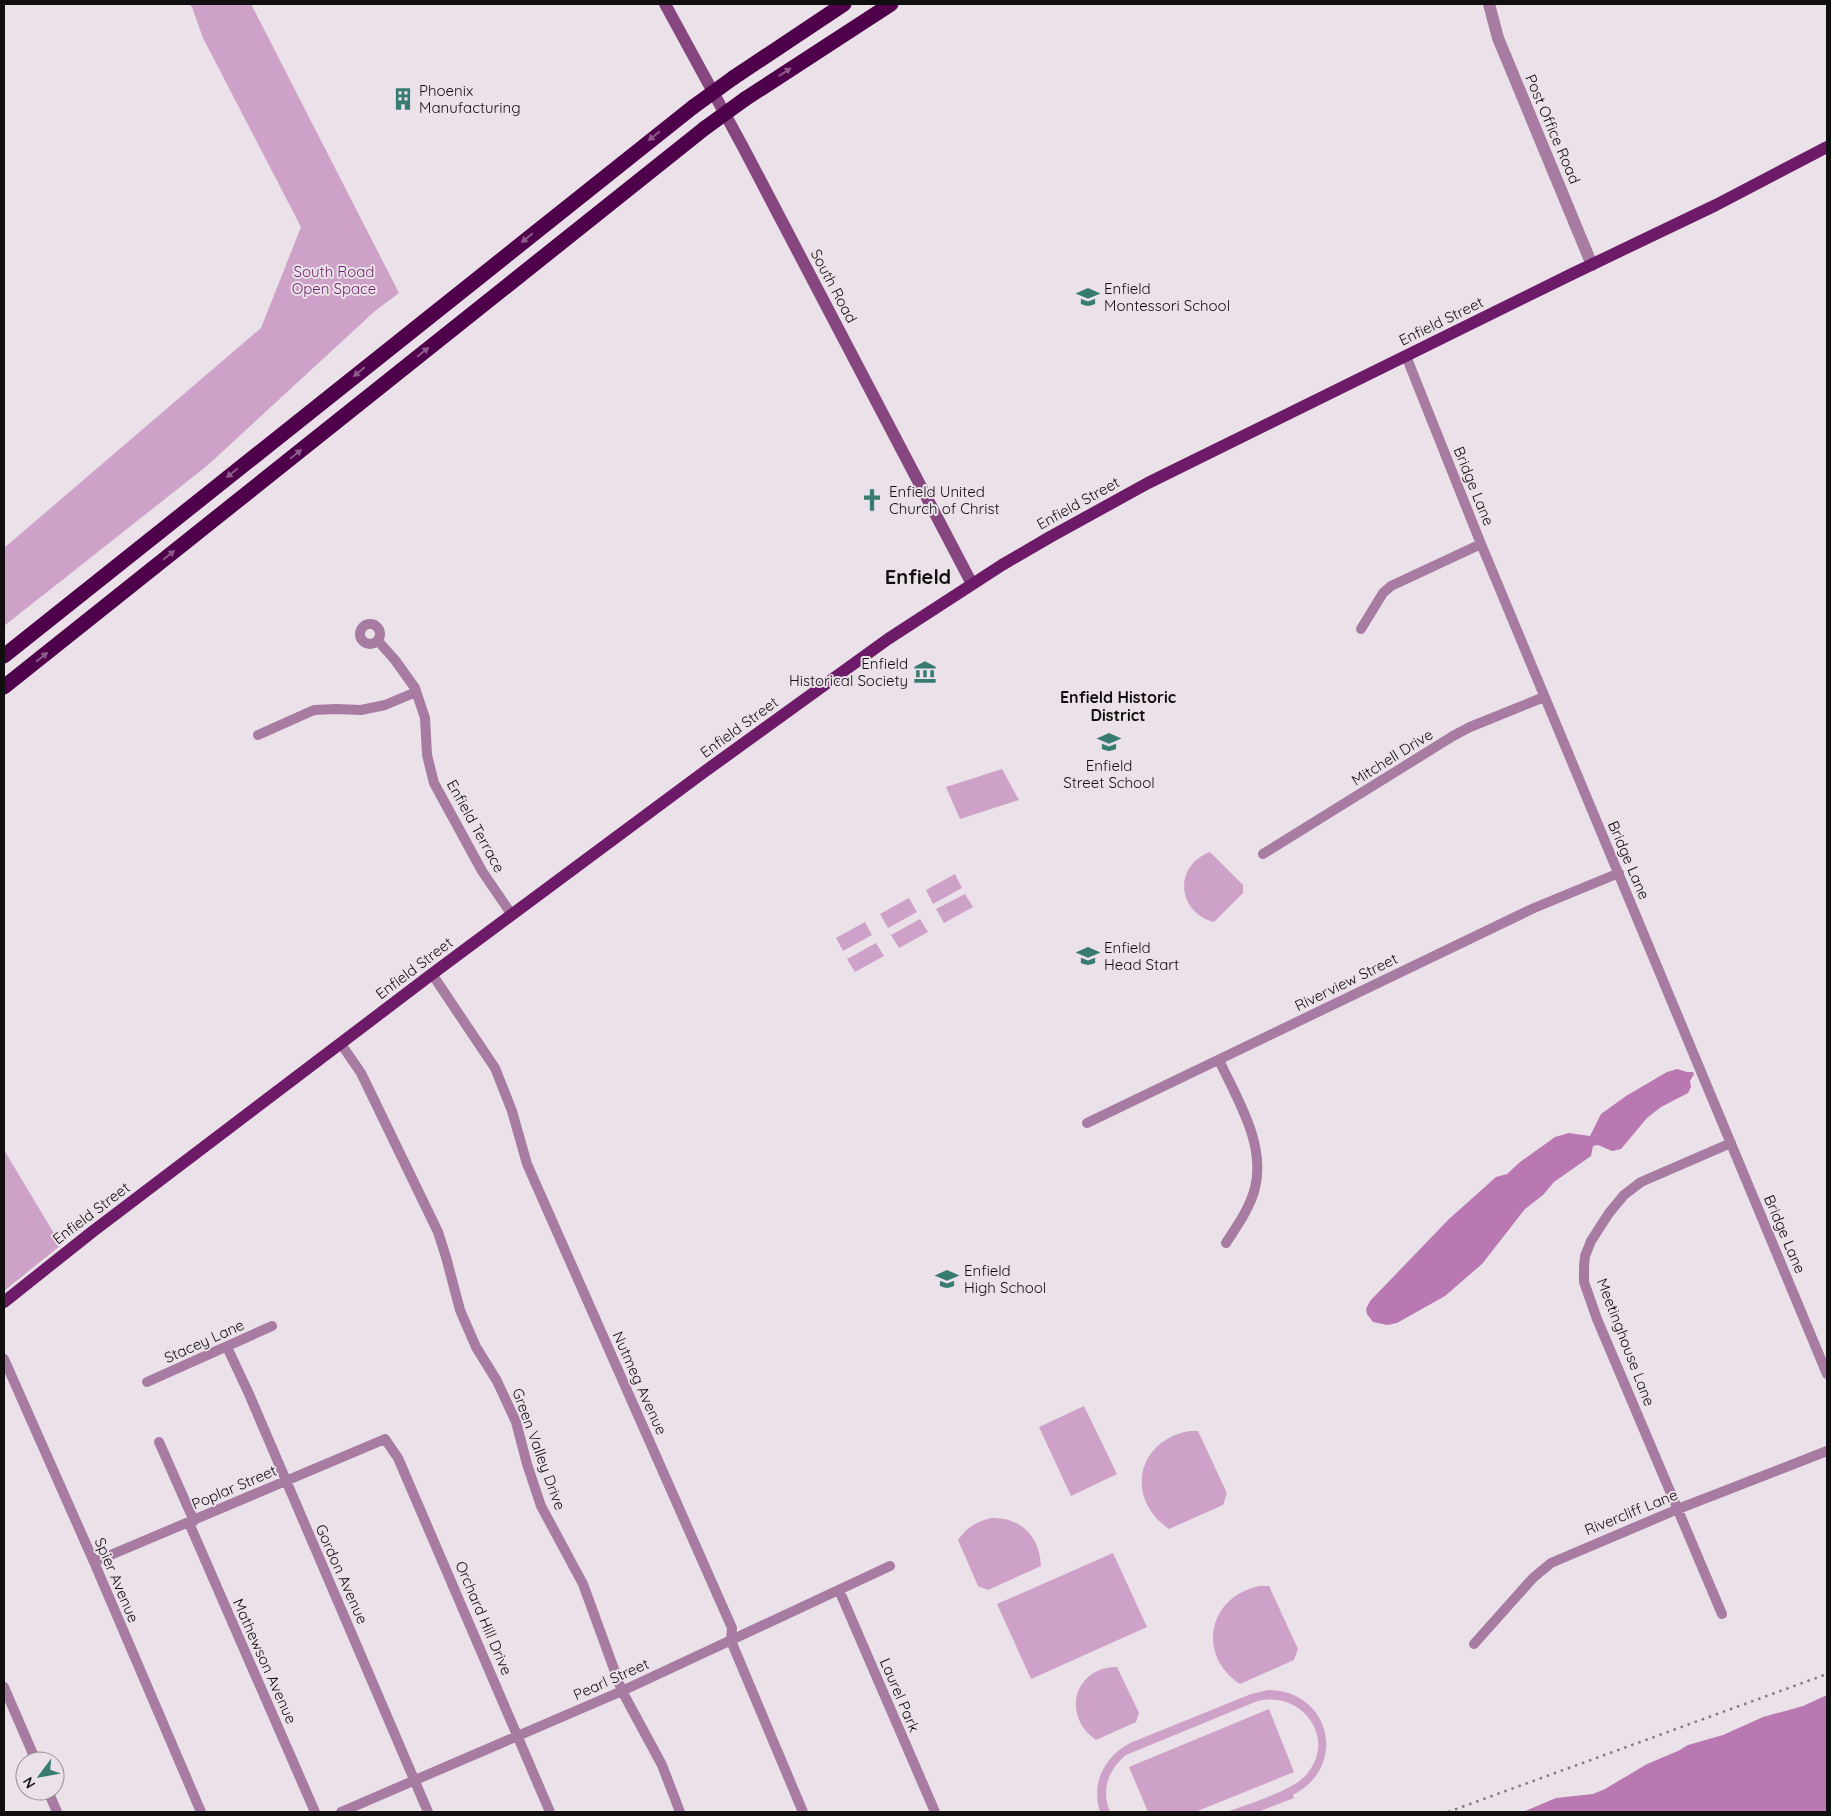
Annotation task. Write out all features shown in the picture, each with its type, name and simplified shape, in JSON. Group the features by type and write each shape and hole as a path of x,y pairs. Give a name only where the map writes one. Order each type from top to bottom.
{"highway":[{"path":"4,656 693,107 844,4"},
{"path":"4,687 705,128 744,99 891,4"}],"main road":[{"name":"South Road","path":"665,4 743,147 972,584"},
{"name":"Enfield Street","path":"4,1302 92,1232 432,974 863,656 972,584 1050,537 1148,483 1716,205 1827,147"}],"street":[{"name":"Post Office Road","path":"1489,4 1498,38 1592,265"},
{"name":"Bridge Lane","path":"1406,356 1544,697 1827,1374"},
{"path":"1361,628 1383,593 1391,586 1481,544"},
{"name":"Enfield Terrace","path":"378,642 395,660 416,692 425,718 427,755 434,783 482,871 512,915"},
{"path":"258,735 314,710 361,710 385,705 416,692"},
{"name":"Mitchell Drive","path":"1263,854 1453,736 1470,727 1544,697"},
{"name":"Riverview Street","path":"1087,1123 1534,908 1619,873"},
{"name":"Nutmeg Avenue","path":"432,974 495,1068 512,1111 527,1164 732,1628 731,1640 803,1812"},
{"name":"Green Valley Drive","path":"341,1044 361,1073 438,1232 460,1310 476,1347 507,1401 516,1422 529,1471 542,1506 583,1584 622,1691 662,1765 680,1812"},
{"path":"1219,1060 1240,1104 1257,1147 1258,1167 1255,1189 1244,1214 1226,1243"},
{"name":"Meetinghouse Lane","path":"1722,1614 1597,1319 1584,1282 1585,1256 1591,1241 1609,1213 1630,1191 1642,1182 1731,1143"},
{"name":"Stacey Lane","path":"147,1382 272,1326"},
{"name":"Gordon Avenue","path":"227,1347 249,1394 428,1812"},
{"name":"Spier Avenue","path":"4,1359 94,1562 201,1812"},
{"name":"Poplar Street","path":"94,1562 385,1439"},
{"name":"Orchard Hill Drive","path":"385,1439 398,1458 550,1812"},
{"name":"Mathewson Avenue","path":"160,1442 191,1522 314,1812"},
{"name":"Rivercliff Lane","path":"1474,1644 1532,1578 1551,1563 1678,1509 1827,1452"},
{"name":"Pearl Street","path":"341,1812 519,1737 622,1691 890,1566"},
{"name":"Laurel Park","path":"839,1590 935,1812"},
{"path":"4,1686 32,1751"}],"green space":[{"name":"South Road Open Space","path":"189,4 251,4 399,293 375,311 208,465 4,626 4,548 261,328 301,227 203,38 192,7"},
{"path":"1002,769 1019,800 960,819 946,787"},
{"path":"1210,852 1243,885 1243,893 1214,922 1202,917 1193,909 1187,899 1184,888 1185,878 1190,867 1198,859"},
{"path":"955,874 962,888 933,904 926,890"},
{"path":"965,894 973,907 944,923 936,909"},
{"path":"909,898 917,912 888,928 880,914"},
{"path":"920,919 928,932 899,948 891,935"},
{"path":"865,922 872,935 843,951 836,938"},
{"path":"876,943 884,956 855,972 847,959"},
{"path":"4,1150 61,1245 4,1291"},
{"path":"1084,1406 1117,1474 1071,1496 1039,1427"},
{"path":"1189,1431 1198,1431 1227,1493 1223,1505 1169,1529 1155,1517 1146,1502 1142,1487 1143,1472 1148,1458 1157,1446 1171,1437"},
{"path":"992,1518 1012,1521 1027,1531 1037,1546 1041,1566 988,1590 978,1586 958,1540 973,1525"},
{"path":"1113,1553 1147,1627 1031,1679 997,1604"},
{"path":"1260,1586 1269,1586 1298,1649 1294,1660 1240,1684 1226,1672 1217,1658 1213,1643 1214,1628 1219,1614 1229,1601 1242,1592"},
{"path":"1117,1667 1139,1713 1136,1722 1096,1740 1085,1730 1078,1718 1077,1694 1082,1684 1091,1675 1102,1669"},
{"path":"1268,1690 1289,1693 1306,1702 1318,1716 1325,1732 1326,1749 1321,1766 1311,1782 1293,1795 1294,1798 1258,1812 1227,1812 1291,1786 1306,1775 1315,1761 1318,1746 1316,1732 1310,1719 1300,1709 1287,1702 1271,1700 1255,1702 1126,1755 1115,1767 1106,1788 1107,1804 1110,1812 1100,1812 1097,1791 1102,1772 1107,1763 1121,1749 1130,1743 1251,1694"},
{"path":"1269,1709 1294,1772 1195,1812 1148,1812 1129,1767"}],"shaded area":[{"path":"1677,1069 1693,1072 1694,1074 1690,1081 1691,1087 1688,1093 1661,1107 1647,1118 1621,1149 1612,1151 1598,1145 1593,1146 1591,1156 1554,1182 1543,1195 1525,1209 1482,1264 1445,1296 1397,1323 1387,1325 1373,1322 1366,1309 1370,1301 1449,1219 1496,1177 1507,1174 1520,1162 1555,1137 1569,1133 1590,1136 1601,1114 1626,1096 1667,1072"},
{"path":"1827,1695 1827,1812 1523,1812 1556,1798 1593,1794 1647,1764 1688,1745 1723,1735 1763,1717 1803,1706"}],"railway":[{"path":"1448,1812 1827,1674"}],"place":[{"name":"Phoenix Manufacturing","path":"403,99"},
{"name":"Enfield Montessori School","path":"1088,297"},
{"name":"Enfield United Church of Christ","path":"872,500"},
{"name":"Enfield Historical Society","path":"925,672"},
{"name":"Enfield Street School","path":"1109,742"},
{"name":"Enfield Head Start","path":"1088,956"},
{"name":"Enfield High School","path":"947,1279"}],"district":[{"name":"Enfield","path":"918,576"},
{"name":"Enfield Historic District","path":"1118,706"}]}
